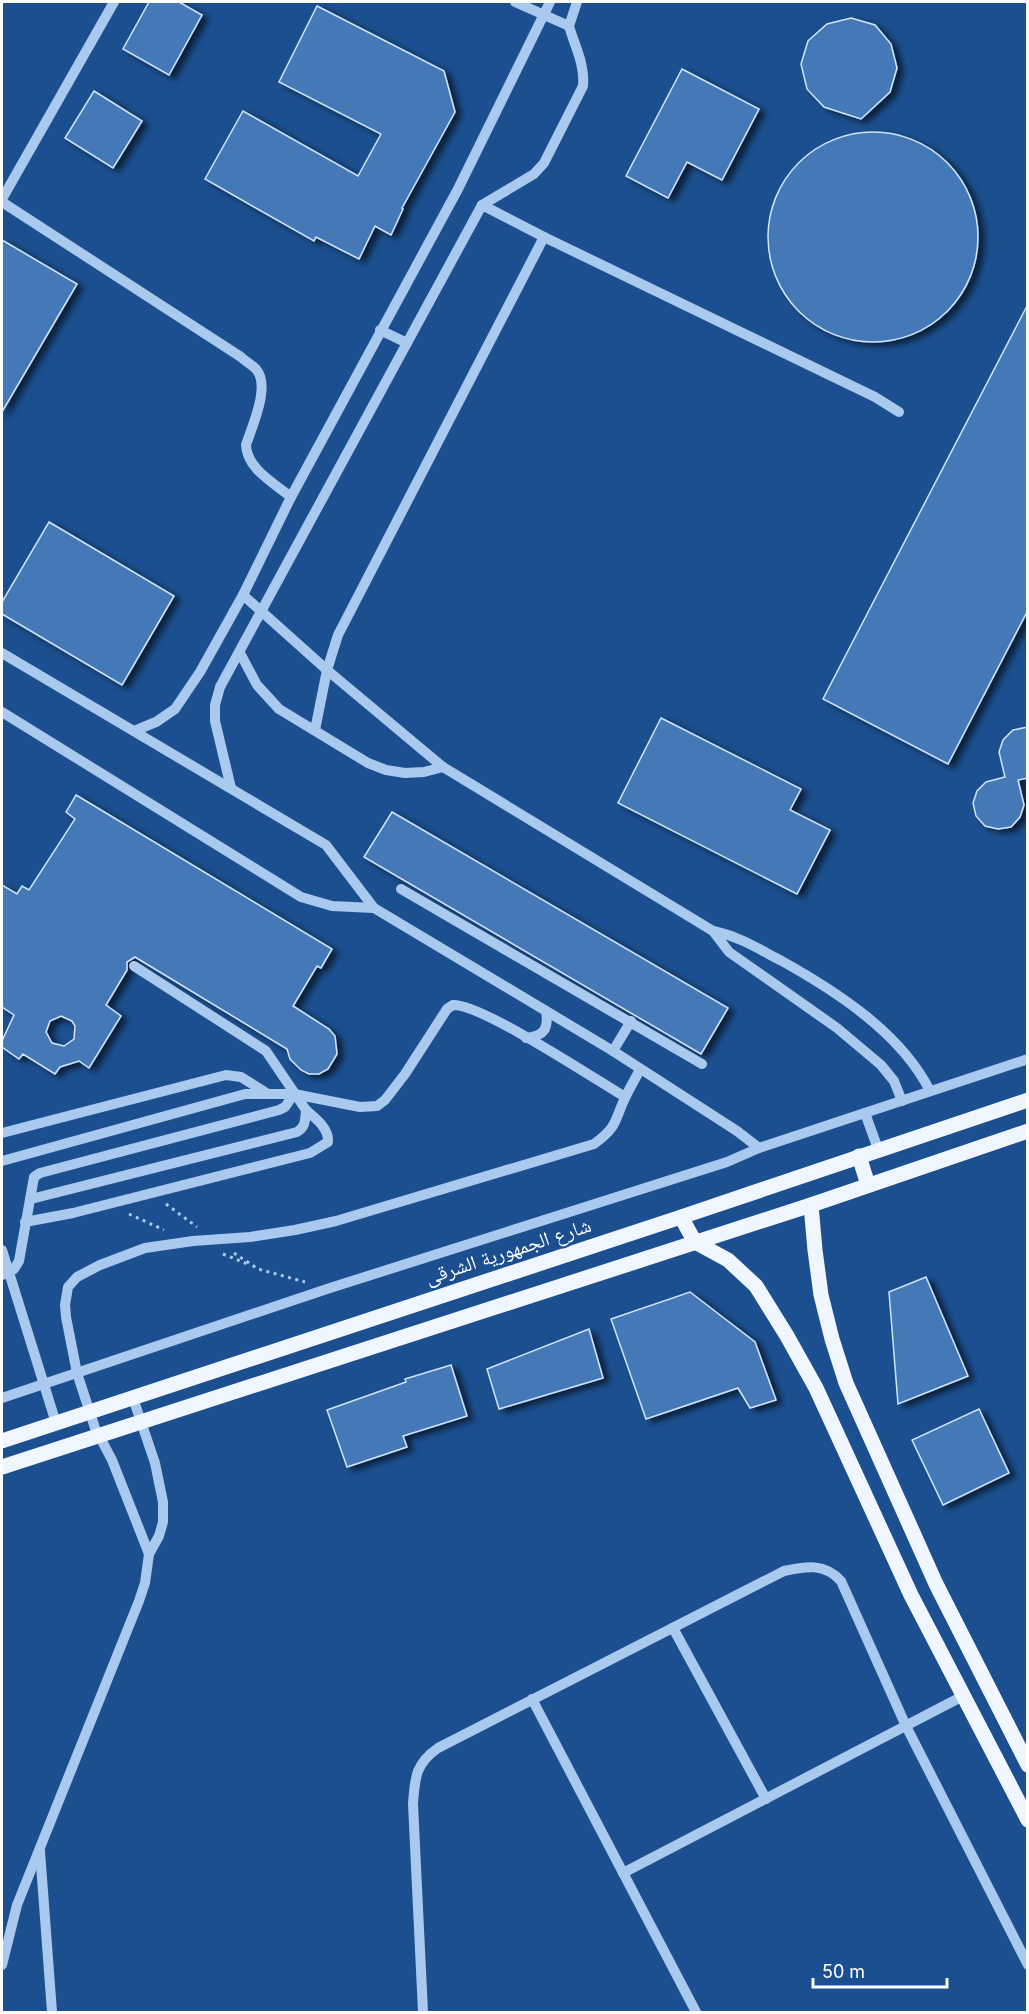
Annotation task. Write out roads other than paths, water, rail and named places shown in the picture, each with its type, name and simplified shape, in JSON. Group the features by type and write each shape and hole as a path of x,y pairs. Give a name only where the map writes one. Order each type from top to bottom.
{"main road":[{"name":"شارع الجمهورية الشرقى","path":"2,1441 1028,1100"},
{"path":"2,1467 811,1205 1028,1131"},
{"path":"859,1156 868,1185"},
{"path":"811,1205 814,1250 821,1295 843,1372 864,1425 936,1584 1028,1764"},
{"path":"681,1216 695,1242 728,1260 746,1274 787,1336 816,1388 911,1596 1028,1820"},
{"path":"911,1596 936,1584"}],"street":[{"path":"114,2 2,200 241,357 257,370 262,384 261,398 246,445 246,453 250,463 291,497"},
{"path":"515,2 568,26"},
{"path":"134,731 156,722 175,710 200,672 243,595 291,497 380,330 458,189 550,2"},
{"path":"231,789 215,721 215,705 220,687 482,205 515,187 534,174 544,163 583,86 584,73 581,59 568,26 578,2"},
{"path":"482,205 875,397 899,412"},
{"path":"315,730 327,670 338,635 544,237"},
{"path":"380,330 407,343"},
{"path":"243,595 327,670 442,767 713,931 742,939 805,974 850,1004 903,1050 915,1065 930,1092"},
{"path":"240,652 257,685 279,709 368,763 386,770 405,773 424,772 442,767"},
{"path":"2,653 326,844 374,908 613,1051 737,1131 759,1148"},
{"path":"2,712 301,897 332,906 374,908"},
{"path":"402,889 702,1064"},
{"path":"713,931 729,952 837,1028 881,1065 894,1081 902,1101"},
{"path":"25,1222 73,1213 310,1153 328,1142 328,1135 324,1127 306,1110 274,1059 266,1051 134,966"},
{"path":"2,1161 245,1094 294,1094 360,1107 377,1106 385,1100 405,1074 447,1009 453,1005 471,1008 625,1097"},
{"path":"526,1038 534,1037 546,1029 548,1022 546,1011"},
{"path":"613,1051 631,1021"},
{"path":"2,1398 330,1288 727,1162 759,1148 1028,1059"},
{"path":"149,1554 112,1460 94,1428 77,1373 65,1305 68,1287 77,1277 99,1265 145,1248 193,1241 250,1237 336,1221 594,1144 608,1134 615,1125 625,1097 640,1069"},
{"path":"2,1133 226,1075 241,1077 268,1094"},
{"path":"5,1274 19,1261 34,1177 40,1173 279,1110 285,1107 294,1094"},
{"path":"31,1199 297,1132 305,1124 306,1110"},
{"path":"865,1113 878,1149"},
{"path":"2,1250 5,1274 56,1423"},
{"path":"2,1965 17,1905 140,1601 149,1554 159,1536 163,1522 160,1481 133,1398"},
{"path":"423,2013 413,1804 414,1780 423,1760 438,1748 784,1571 813,1566 834,1573 841,1581 906,1726 1028,1965"},
{"path":"673,1628 766,1799"},
{"path":"623,1873 963,1696"},
{"path":"532,1699 696,2013"},
{"path":"39,1848 52,2013"}]}
